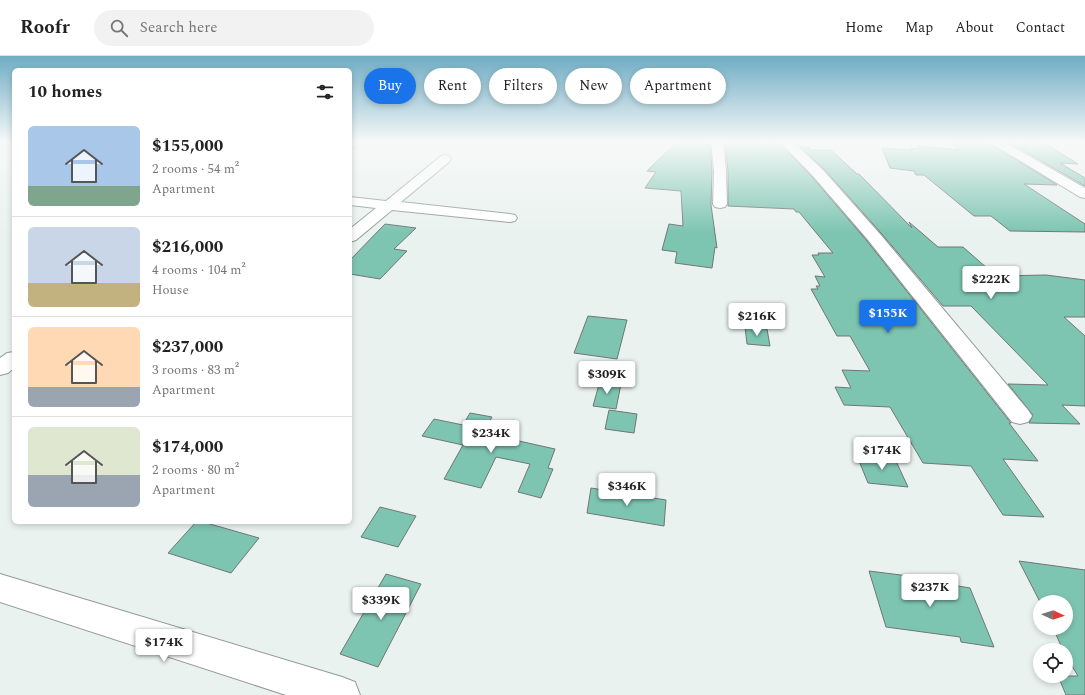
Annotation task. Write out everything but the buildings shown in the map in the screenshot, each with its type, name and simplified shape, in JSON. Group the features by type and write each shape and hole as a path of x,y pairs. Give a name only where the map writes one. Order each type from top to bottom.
{"street":[{"path":"352,235 429,172"},
{"path":"720,172 720,204"},
{"path":"817,172 874,237 1020,416"},
{"path":"1047,172 1085,194"},
{"path":"352,201 510,218"},
{"path":"0,368 12,359"},
{"path":"0,588 342,695"}]}
